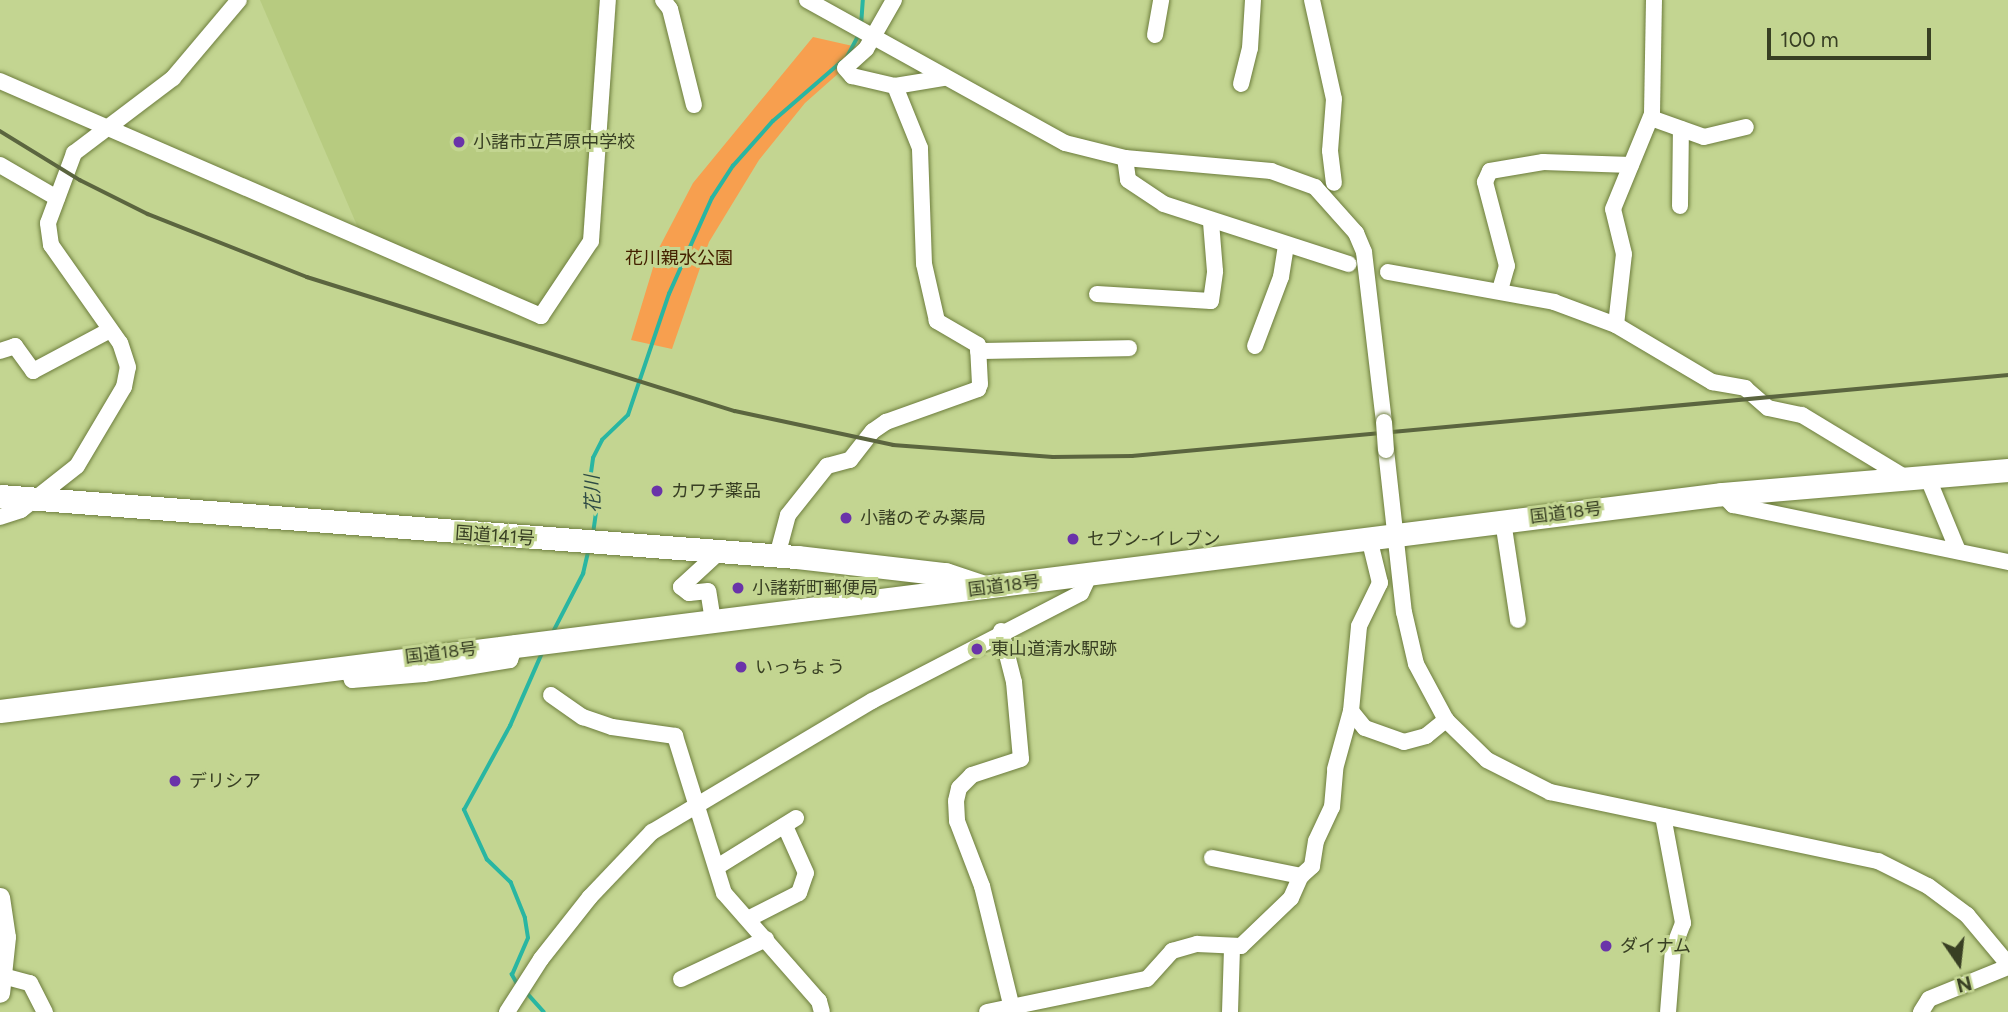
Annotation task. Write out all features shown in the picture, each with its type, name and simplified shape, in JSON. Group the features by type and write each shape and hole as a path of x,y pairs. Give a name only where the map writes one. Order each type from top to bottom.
{"highway":[{"name":"国道18号","path":"0,711 516,643 1089,576 1396,534 1722,494 2008,470"},
{"name":"国道141号","path":"0,496 777,556 922,571 987,588"},
{"path":"918,597 923,585 922,571"}],"main road":[{"path":"0,897 6,930 1,985"}],"street":[{"path":"0,517 33,500 77,466 124,387 128,367 120,343 51,245 48,223 74,153 107,124 173,78 239,0"},
{"path":"0,81 107,124 541,316 591,241 608,0"},
{"path":"663,0 670,9 694,105"},
{"path":"807,0 1065,143 1125,159 1271,171 1315,187 1335,206 1356,233 1369,270 1396,534 1416,664 1446,720 1487,760 1526,783 1663,816 1878,861 1949,901 1993,943 2008,965 1929,999 1921,1012"},
{"path":"894,0 869,35 858,59 845,68 852,76 895,86 944,78"},
{"path":"1155,36 1161,0"},
{"path":"1241,84 1250,48 1253,0"},
{"path":"1312,0 1334,99 1330,151 1334,183"},
{"path":"1616,325 1624,254 1613,209 1650,118 1654,0"},
{"path":"777,556 788,515 827,466 850,460 873,431 886,422 978,389 978,345 937,321 924,264 920,148 895,86"},
{"path":"1650,118 1704,137 1746,127"},
{"path":"1680,206 1681,129"},
{"path":"1125,159 1128,180 1164,204 1211,222 1349,264"},
{"path":"1500,290 1507,266 1485,182 1490,171 1543,162 1631,165"},
{"path":"0,165 57,198"},
{"path":"1097,294 1211,301 1215,271 1211,222"},
{"path":"1255,346 1281,277 1286,245"},
{"path":"1388,272 1500,290 1554,302 1616,325 1712,382 1745,388 1768,408 1802,415 1917,477 1958,551"},
{"path":"0,351 15,346 33,371 110,330"},
{"path":"978,351 1129,348"},
{"path":"1722,494 1733,505 2008,562"},
{"path":"1503,521 1518,620"},
{"path":"987,1012 1013,1009 1147,979 1172,951 1197,944 1241,946 1291,898 1301,876 1312,866 1316,841 1332,807 1335,769 1352,711 1359,626 1380,583 1369,538"},
{"path":"713,621 708,591 689,593 681,587 719,552"},
{"path":"507,1012 541,959 590,897 652,832 698,802 1002,631 1081,593 1089,576"},
{"path":"1002,631 1014,682 1021,759 972,775 959,788 956,801 957,821 982,887 1013,1009"},
{"path":"551,695 583,717 675,736 698,802 724,893 819,1001 822,1012"},
{"path":"1352,711 1364,728 1404,742 1426,736 1446,720"},
{"path":"1663,816 1683,923 1673,949 1668,1012"},
{"path":"717,867 790,822 806,873 799,893 748,919"},
{"path":"1212,858 1301,876"},
{"path":"681,979 766,939"},
{"path":"1230,1012 1232,947"},
{"path":"1,985 30,983 45,1012"}],"shaded area":[{"name":"小諸市立芦原中学校","path":"260,0 611,0 591,241 541,316 362,237"}],"green space":[{"name":"花川親水公園","path":"813,37 866,49 805,103 759,160 709,242 672,349 631,340 659,248 693,183"}],"waterway":[{"name":"花川","path":"861,26 863,0"},
{"name":"花川","path":"847,57 860,33"},
{"name":"花川","path":"593,534 597,507 590,480 593,458 602,440 628,415 669,294 712,198 733,166 773,121 841,62"},
{"name":"花川","path":"552,634 583,574 589,548"},
{"name":"花川","path":"518,986 512,975 528,938 525,918 511,883 487,860 464,810 510,726 542,653"},
{"name":"花川","path":"527,993 544,1012"}],"railway":[{"path":"0,131 80,180 148,214 307,277 735,411 893,445 1053,457 1132,456 2008,375"}],"place":[{"name":"小諸市立芦原中学校","path":"459,142"},
{"name":"カワチ薬品","path":"657,491"},
{"name":"小諸のぞみ薬局","path":"846,518"},
{"name":"セブン-イレブン","path":"1073,539"},
{"name":"小諸新町郵便局","path":"738,588"},
{"name":"東山道清水駅跡","path":"977,649"},
{"name":"いっちょう","path":"741,667"},
{"name":"デリシア","path":"175,781"},
{"name":"ダイナム","path":"1606,946"}]}
